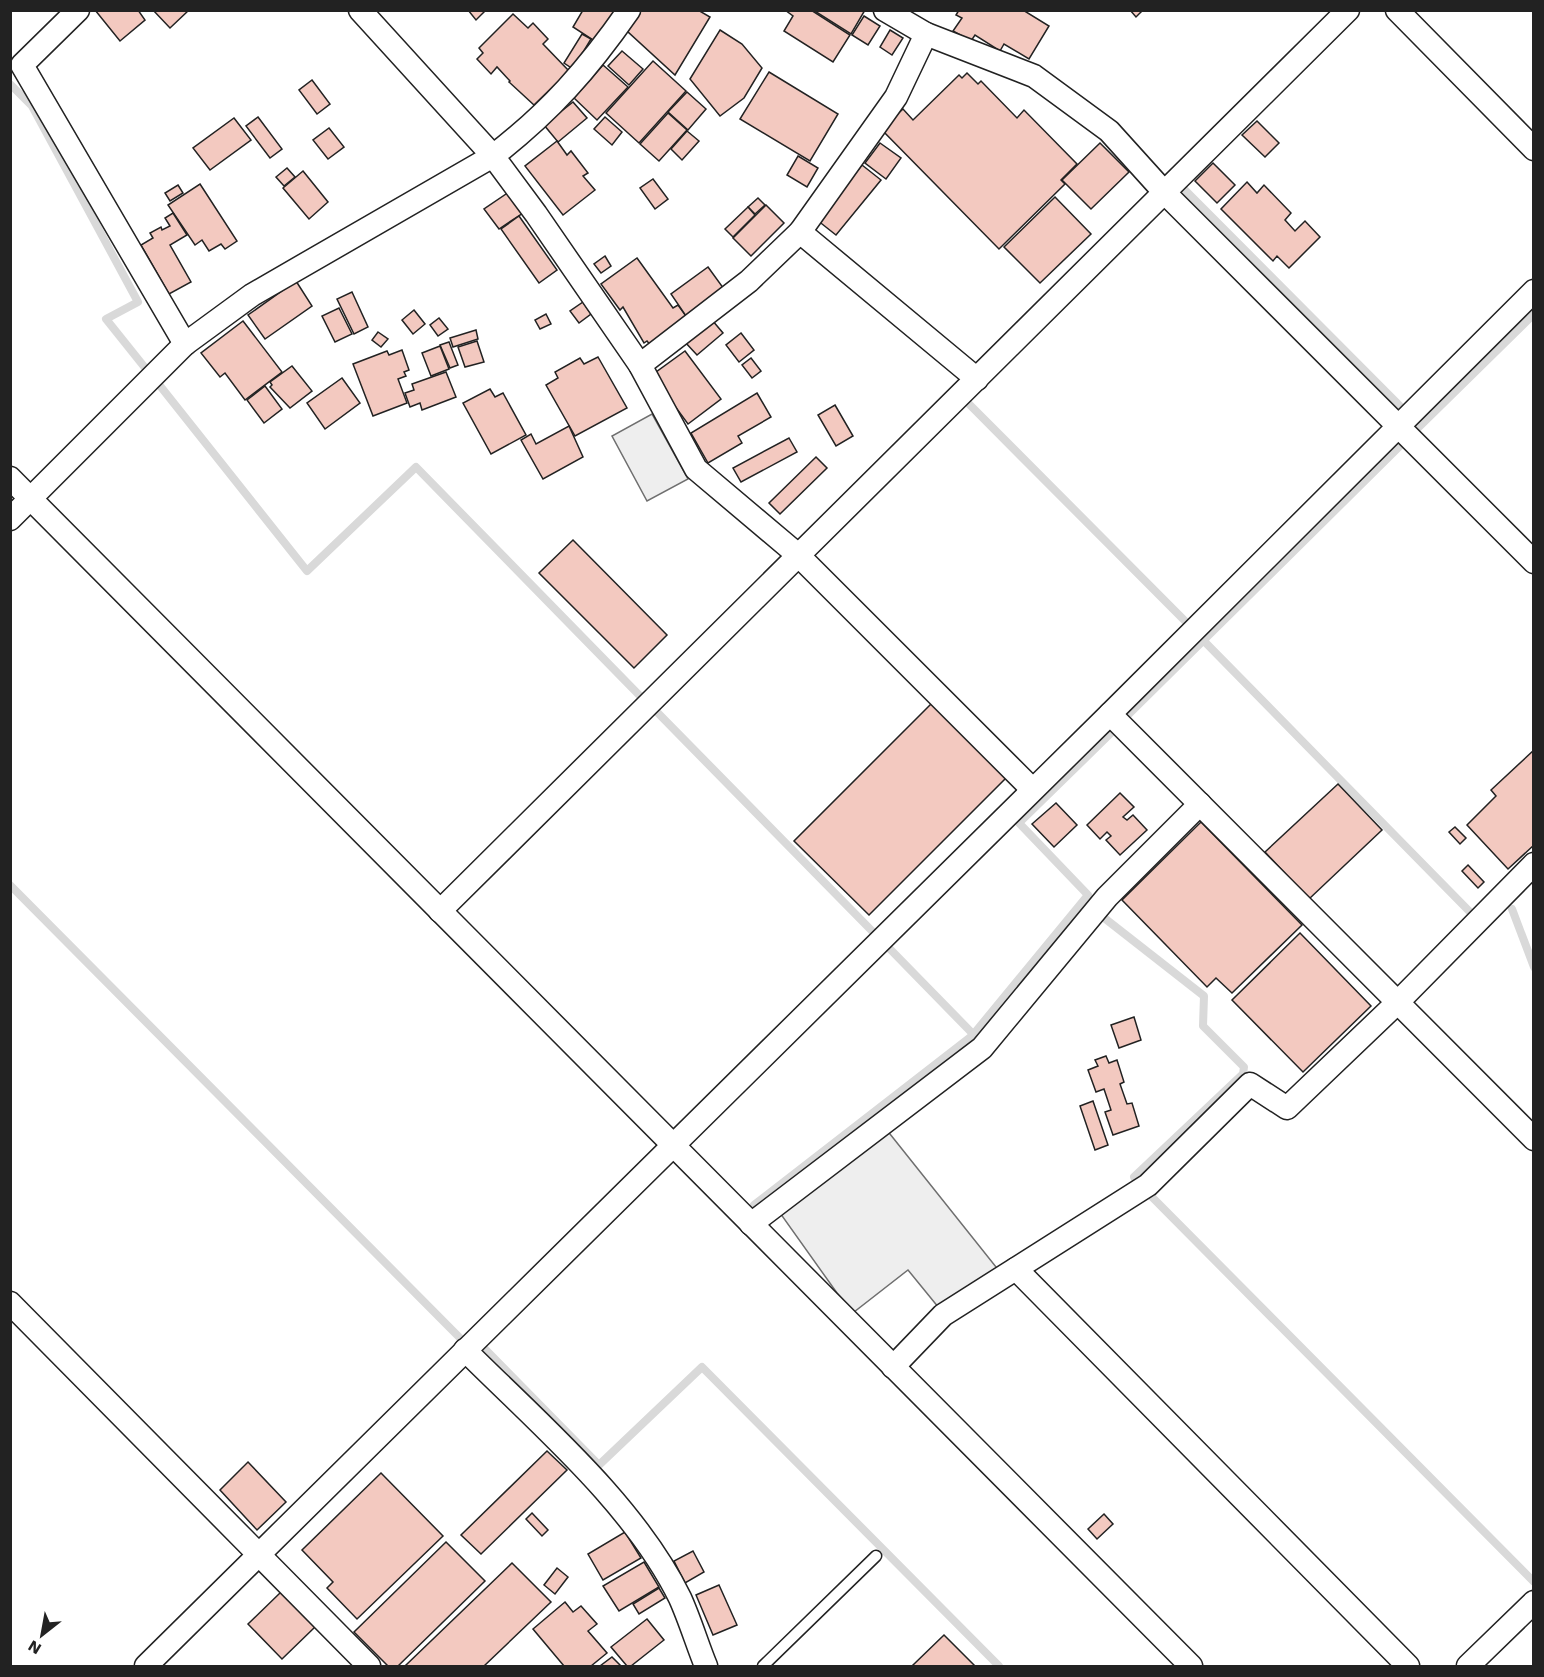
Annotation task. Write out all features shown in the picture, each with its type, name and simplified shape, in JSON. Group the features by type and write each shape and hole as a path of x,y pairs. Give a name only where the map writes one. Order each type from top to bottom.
{"street":[{"path":"78,10 22,65 185,344"},
{"path":"360,10 493,156 640,365 696,469 798,555 1032,789"},
{"path":"10,519 185,344 252,295 493,156 555,104 593,62 629,10"},
{"path":"885,10 927,34 1034,76 1109,130 1165,193 1533,562"},
{"path":"440,911 1348,10"},
{"path":"1397,10 1533,149"},
{"path":"640,365 749,281 800,232 896,97 927,34"},
{"path":"800,232 977,379"},
{"path":"146,1666 672,1144 1110,714 1533,291"},
{"path":"10,478 1191,1666"},
{"path":"1110,714 1533,1139"},
{"path":"751,1224 982,1048 1107,897 1200,804"},
{"path":"893,1367 943,1315 1148,1185 1250,1084 1287,1108 1398,1002 1533,864"},
{"path":"1016,1269 1408,1666"},
{"path":"10,1304 369,1666"},
{"path":"465,1350 602,1486 635,1527 679,1598 706,1666"},
{"path":"1468,1666 1533,1602"}],"lane":[{"path":"763,1666 876,1556"}],"shaded area":[{"path":"652,414 688,479 647,501 612,436"},
{"path":"886,1129 1000,1272 939,1308 908,1270 854,1312 837,1293 780,1213"}],"building":[{"path":"95,10 138,10 145,20 120,41"},
{"path":"153,10 189,10 170,28"},
{"path":"468,10 486,10 476,20"},
{"path":"583,10 615,10 596,42 573,27"},
{"path":"639,10 698,10 710,17 675,75 627,31"},
{"path":"785,10 811,10 850,35 833,62 784,31 793,16"},
{"path":"813,10 865,10 851,34"},
{"path":"959,10 1023,10 1049,26 1029,59 1004,44 1000,51 975,35 971,41 953,31 962,18 956,15"},
{"path":"1130,10 1143,10 1136,17"},
{"path":"513,14 528,28 533,23 548,39 543,44 569,71 534,105 509,82 497,67 491,74 477,59 483,53 479,48"},
{"path":"864,16 880,26 868,45 852,35"},
{"path":"720,30 742,44 762,68 744,98 720,116 690,79"},
{"path":"890,30 903,38 892,55 880,47"},
{"path":"582,34 591,39 573,69 564,63"},
{"path":"622,51 643,69 629,85 608,66"},
{"path":"653,61 686,91 639,143 606,113"},
{"path":"603,65 628,87 597,120 574,98"},
{"path":"769,72 838,114 810,161 740,119"},
{"path":"967,73 978,84 981,81 1017,118 1024,110 1077,164 1061,180 1065,184 999,249 881,129 903,109 913,120 959,75 962,78"},
{"path":"312,80 330,104 317,114 299,90"},
{"path":"687,92 706,109 688,130 668,112"},
{"path":"573,102 587,118 558,142 544,125"},
{"path":"668,113 687,130 659,161 640,144"},
{"path":"258,117 282,149 270,158 246,126"},
{"path":"605,117 622,132 612,145 594,129"},
{"path":"234,118 251,140 210,170 193,148"},
{"path":"1257,121 1279,143 1265,157 1242,135"},
{"path":"329,128 344,147 328,159 313,140"},
{"path":"687,131 699,141 682,160 671,149"},
{"path":"557,141 567,155 571,151 588,173 583,176 595,190 563,215 525,166"},
{"path":"880,143 901,158 886,179 865,163"},
{"path":"1100,143 1129,172 1091,209 1062,180"},
{"path":"798,156 818,168 807,187 787,175"},
{"path":"1213,163 1235,185 1217,203 1195,181"},
{"path":"862,165 881,180 836,235 817,220"},
{"path":"287,168 295,177 284,186 276,177"},
{"path":"303,171 328,202 309,219 283,188"},
{"path":"653,179 668,199 655,209 640,188"},
{"path":"1247,182 1257,193 1264,185 1291,213 1285,220 1295,231 1305,221 1320,237 1289,268 1277,256 1273,261 1221,209"},
{"path":"200,184 237,241 225,249 221,244 209,251 202,240 195,245 168,205"},
{"path":"178,185 183,193 170,201 165,193"},
{"path":"509,192 523,213 499,229 484,209"},
{"path":"1055,197 1091,234 1040,283 1004,247"},
{"path":"758,198 765,205 755,214 748,207"},
{"path":"766,205 784,223 751,256 733,238"},
{"path":"748,207 755,215 733,237 725,229"},
{"path":"173,213 187,235 170,245 191,282 169,294 141,245 153,238 150,233 161,227 162,230 170,226 165,218"},
{"path":"519,216 557,270 539,283 501,229"},
{"path":"605,256 611,266 601,273 594,264"},
{"path":"637,258 673,308 678,305 686,316 652,347 647,341 644,343 623,307 620,310 601,284"},
{"path":"708,267 724,289 686,316 671,294"},
{"path":"296,281 312,306 265,339 248,315"},
{"path":"352,292 368,327 354,334 337,299"},
{"path":"583,302 591,314 579,323 570,311"},
{"path":"339,308 352,334 335,342 322,316"},
{"path":"414,310 425,324 413,334 402,320"},
{"path":"546,314 551,324 540,329 535,320"},
{"path":"439,318 448,329 438,336 430,325"},
{"path":"712,320 723,333 697,355 685,342"},
{"path":"243,321 282,372 245,400 225,373 220,377 201,353"},
{"path":"476,330 478,339 453,347 450,338"},
{"path":"378,332 388,339 381,347 372,340"},
{"path":"741,333 754,350 739,362 726,345"},
{"path":"477,341 484,362 465,367 458,347"},
{"path":"449,342 458,365 450,368 440,345"},
{"path":"440,346 449,369 431,376 422,353"},
{"path":"402,350 409,370 404,372 406,376 398,379 407,403 373,416 353,364 387,351 389,355"},
{"path":"685,351 721,399 688,424 652,375"},
{"path":"598,357 627,408 575,436 546,385 558,378 555,372 580,358 584,364"},
{"path":"751,358 761,371 752,378 742,365"},
{"path":"292,366 312,391 290,408 270,387 272,385 270,382"},
{"path":"446,372 456,397 422,410 420,403 410,407 405,393 414,390 412,384"},
{"path":"342,378 360,403 325,429 307,403"},
{"path":"265,386 282,409 264,423 247,400"},
{"path":"490,389 495,397 503,393 526,435 491,454 463,403"},
{"path":"757,393 771,417 738,436 742,443 708,463 691,433"},
{"path":"835,405 853,436 836,446 818,415"},
{"path":"569,426 583,457 543,479 521,440 531,434 536,444"},
{"path":"789,438 797,452 741,482 733,468"},
{"path":"816,457 827,468 780,514 769,503"},
{"path":"573,540 667,635 634,668 539,573"},
{"path":"932,703 1007,777 869,915 794,841"},
{"path":"1534,750 1534,845 1508,869 1467,825 1496,796 1491,790"},
{"path":"1338,784 1382,830 1309,899 1265,852"},
{"path":"1120,793 1134,807 1123,817 1127,820 1133,815 1147,830 1120,855 1106,840 1111,836 1107,832 1100,839 1087,825"},
{"path":"1056,803 1077,825 1054,847 1032,824"},
{"path":"1201,822 1302,925 1232,993 1216,978 1207,987 1122,900"},
{"path":"1455,827 1466,838 1460,844 1449,832"},
{"path":"1468,865 1484,882 1478,888 1462,871"},
{"path":"1300,933 1371,1006 1303,1072 1232,1000"},
{"path":"1134,1017 1141,1040 1119,1048 1111,1025"},
{"path":"1106,1056 1109,1063 1117,1060 1124,1082 1120,1084 1127,1104 1132,1103 1139,1126 1113,1135 1105,1112 1111,1110 1104,1089 1096,1092 1088,1070 1098,1066 1095,1060"},
{"path":"1093,1101 1108,1145 1095,1150 1080,1106"},
{"path":"547,1451 567,1470 481,1554 461,1535"},
{"path":"248,1462 286,1502 257,1530 220,1490"},
{"path":"381,1473 443,1536 357,1619 327,1588 333,1582 302,1550"},
{"path":"532,1513 548,1530 542,1536 526,1519"},
{"path":"1104,1514 1113,1524 1097,1539 1088,1529"},
{"path":"625,1532 641,1558 603,1580 588,1554"},
{"path":"446,1542 485,1581 398,1666 388,1666 354,1632"},
{"path":"693,1551 704,1572 685,1583 674,1561"},
{"path":"644,1562 659,1587 619,1611 603,1586"},
{"path":"512,1563 551,1602 484,1666 405,1666"},
{"path":"557,1568 568,1577 555,1594 544,1585"},
{"path":"719,1585 737,1625 713,1635 696,1595"},
{"path":"659,1588 665,1598 639,1614 633,1604"},
{"path":"281,1592 315,1627 282,1659 248,1624"},
{"path":"565,1602 573,1612 581,1606 597,1624 588,1631 607,1653 591,1666 564,1666 533,1629"},
{"path":"647,1619 664,1640 631,1666 627,1666 611,1647"},
{"path":"944,1635 975,1666 912,1666"},
{"path":"612,1657 621,1666 600,1666"}],"waterway":[{"path":"10,84 32,106 138,302 106,319 146,369"},
{"path":"1185,190 1400,406"},
{"path":"1417,429 1534,314"},
{"path":"157,382 307,571 416,467 642,698"},
{"path":"969,404 1187,623"},
{"path":"1128,715 1402,444"},
{"path":"1201,638 1469,911"},
{"path":"655,710 873,932"},
{"path":"754,1205 972,1036 1088,895 1019,823 1112,732"},
{"path":"10,885 460,1338"},
{"path":"1512,909 1534,967"},
{"path":"1103,917 1204,996 1203,1026 1244,1067 1243,1074 1134,1177 1138,1184"},
{"path":"888,947 973,1034"},
{"path":"1151,1196 1534,1582"},
{"path":"486,1350 599,1465 702,1367 999,1666"}]}
